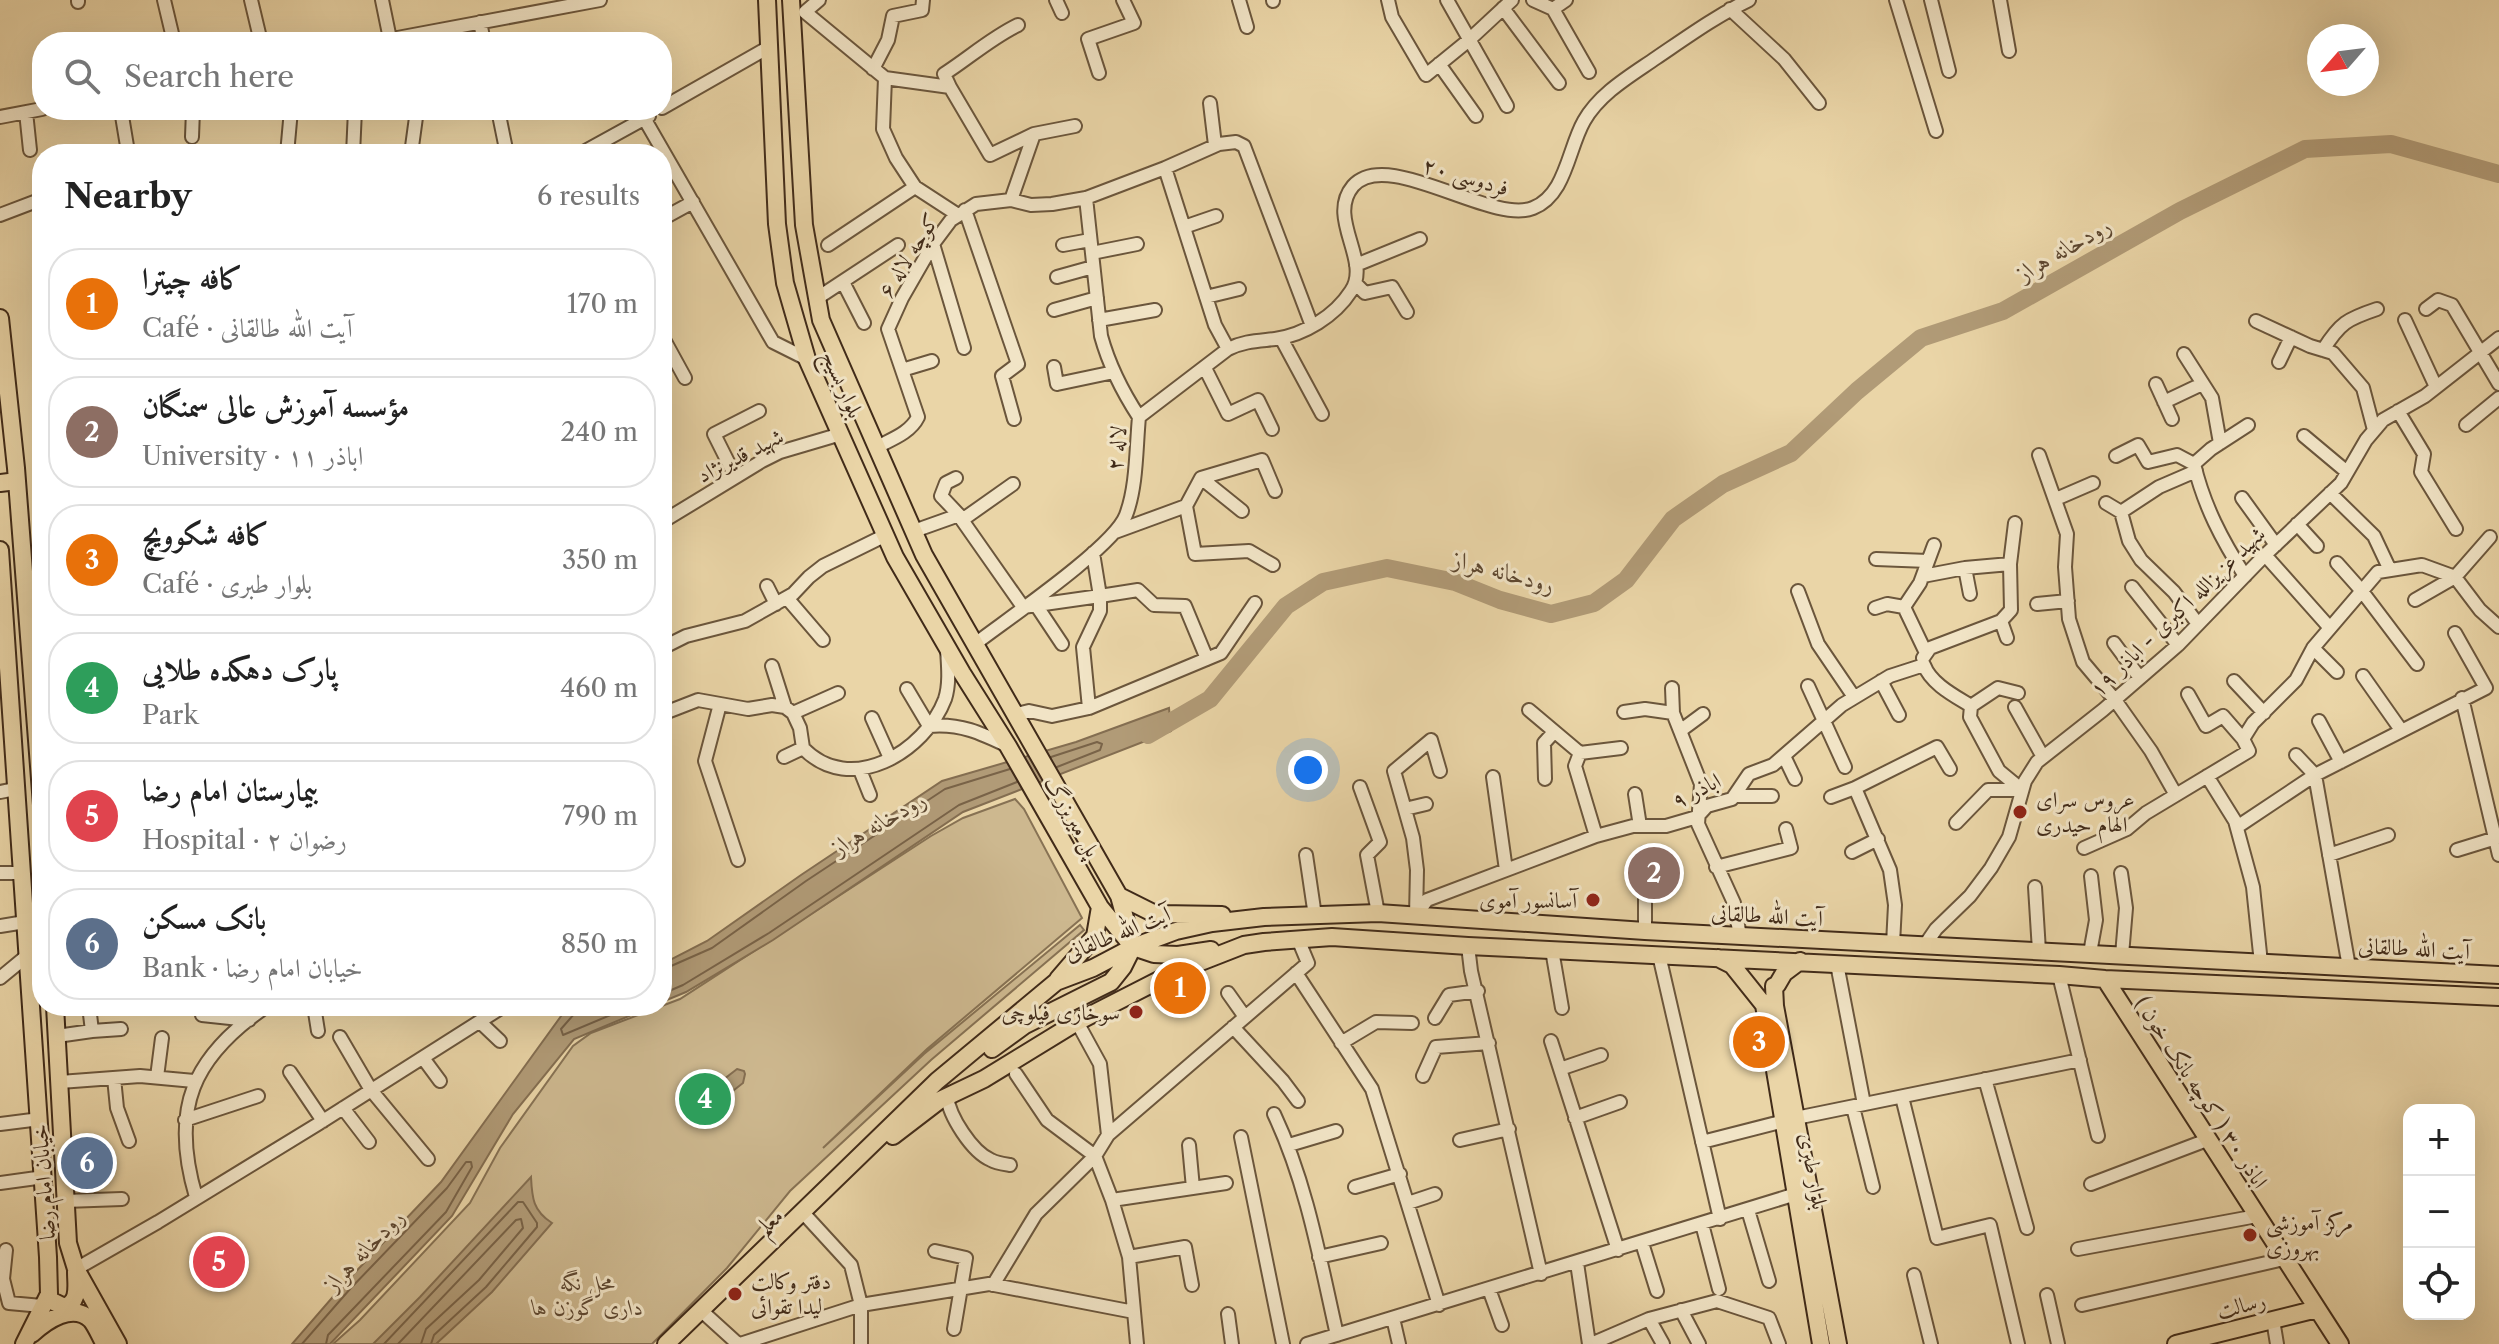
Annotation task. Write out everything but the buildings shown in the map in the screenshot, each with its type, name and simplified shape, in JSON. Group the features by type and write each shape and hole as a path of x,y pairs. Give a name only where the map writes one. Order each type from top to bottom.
{"main road":[{"name":"بلوار بسیج","path":"767,0 777,224 785,283 807,359 895,557 1008,746"},
{"name":"بلوار بسیج","path":"791,0 804,222 821,320 924,555 1029,735"},
{"path":"777,224 804,222"},
{"path":"0,318 8,482 32,641"},
{"path":"0,550 8,790 21,873 32,1010"},
{"path":"2,591 25,590"},
{"path":"962,673 973,680 980,679 985,673 984,659"},
{"name":"پل میربزرگ","path":"1029,735 1119,896 1133,947"},
{"name":"پل میربزرگ","path":"1008,746 1100,907 1133,947"},
{"path":"1119,896 1160,914 1264,917"},
{"path":"1056,982 1095,936 1100,907"},
{"name":"آیت الله طالقانی","path":"762,1249 937,1081 1056,982 1093,968 1133,947 1189,928 1264,917 1378,913 1645,931 2499,975"},
{"path":"1189,928 1182,934 1181,942 1184,949 1191,953"},
{"name":"آیت الله طالقانی","path":"947,1096 993,1073 1077,1022 1175,972 1244,945 1298,939 1332,937 2499,997"},
{"path":"947,1096 964,1073 1025,1025 1111,982 1133,947 1154,954 1191,953 1244,945"},
{"path":"1985,971 1995,959 1986,948"},
{"path":"2037,973 2029,961 2039,951"},
{"path":"1716,958 1732,965 1744,983 1770,1006"},
{"path":"1770,1006 1774,986 1784,973 1800,961"},
{"path":"1093,968 1105,973 1107,980 1103,986"},
{"name":"اباذر ۳۰ ( کوچه بانک خون )","path":"2105,979 2340,1344"},
{"name":"بلوار طبری","path":"1770,1006 1790,1120 1838,1344"},
{"path":"25,1341 46,1300 44,1177 32,1016"},
{"name":"خیابان امام رضا","path":"56,1016 68,1243 76,1269 118,1344"},
{"name":"معلم","path":"675,1344 896,1133 947,1096"},
{"name":"بلوار طبری","path":"1790,1120 1796,1194 1821,1344"},
{"name":"معلم","path":"666,1344 762,1249"},
{"path":"46,1300 64,1307 74,1300 76,1269"},
{"path":"76,1289 105,1344"},
{"name":"رسالت","path":"2176,1344 2235,1337 2273,1320 2317,1309"},
{"path":"25,1341 44,1324 63,1315 73,1313 90,1319"}],"street":[{"path":"164,0 172,32"},
{"path":"251,0 259,32"},
{"path":"382,0 389,32"},
{"path":"444,32 539,6 600,0"},
{"path":"819,0 805,12 885,78 950,87"},
{"path":"873,69 888,40 893,16 922,10 923,0"},
{"path":"1056,0 1062,13"},
{"path":"1099,73 1088,39 1134,23 1123,0"},
{"path":"1239,0 1247,27"},
{"path":"1388,0 1392,17 1426,75 1508,4 1559,83"},
{"path":"1447,0 1507,106"},
{"path":"1533,0 1553,9 1589,72"},
{"path":"1553,9 1566,0"},
{"name":"فردوسی ۲۰","path":"1356,265 1347,236 1347,199 1353,187 1365,177 1381,175 1422,183 1518,212 1535,208 1550,198 1559,184 1573,144 1593,105 1627,77 1730,9 1749,0"},
{"path":"1896,0 1936,131"},
{"path":"1931,0 1949,71"},
{"path":"2000,0 2009,51"},
{"path":"1730,9 1784,59 1819,103"},
{"path":"480,22 482,32"},
{"path":"1018,25 991,39 977,53 944,74 950,87 990,155 1034,134 1075,126"},
{"path":"672,102 769,47"},
{"path":"1439,64 1476,116"},
{"path":"885,78 883,129 896,158 915,187 961,212 1018,364 1002,376 1014,419"},
{"path":"1210,103 1215,145"},
{"path":"0,117 32,111"},
{"path":"26,112 30,150"},
{"path":"123,120 127,144"},
{"path":"192,137 193,120"},
{"path":"288,144 290,120"},
{"path":"353,144 355,120"},
{"path":"412,144 416,120"},
{"path":"500,120 505,144"},
{"path":"598,144 640,120"},
{"path":"645,120 659,144"},
{"path":"1011,200 1034,134"},
{"name":"کوچه لاله ۶","path":"877,447 907,430 918,417 888,329 933,244 961,212 976,204 1011,200 1031,205 1086,198 1215,145 1236,142 1244,146 1312,326"},
{"path":"672,166 773,342 807,359"},
{"path":"1165,168 1215,325 1228,349"},
{"path":"828,245 915,187"},
{"path":"1086,198 1103,346 1139,417"},
{"path":"672,214 693,202"},
{"path":"0,215 32,203"},
{"path":"1184,227 1216,216"},
{"path":"1407,312 1392,287 1365,293 1355,283 1356,265 1420,239"},
{"path":"933,244 964,348"},
{"path":"1063,245 1137,244"},
{"path":"816,299 898,245"},
{"path":"1057,277 1093,267"},
{"path":"843,282 864,323"},
{"name":"لاله ۲","path":"975,644 1029,606 1115,532 1126,515 1131,493 1139,417 1228,349 1242,342 1296,335 1312,326 1332,312 1355,283"},
{"path":"1206,297 1239,289"},
{"path":"1054,310 1097,298"},
{"path":"2426,309 2438,300 2452,305 2499,384"},
{"path":"2323,350 2347,319 2377,309"},
{"path":"1099,320 1155,310"},
{"path":"2405,320 2436,387"},
{"path":"2256,321 2333,353 2363,388 2374,430"},
{"path":"2279,362 2291,337"},
{"path":"1281,338 1322,414"},
{"name":"شهید عزیزالله اکبری - اباذر ۱۹","path":"1925,945 1991,868 2009,837 2022,790 2043,757 2178,645 2330,493 2383,420 2436,387 2499,338"},
{"path":"672,354 685,378"},
{"path":"2184,354 2212,398 2220,443"},
{"path":"902,370 932,361"},
{"path":"1054,367 1057,384 1114,372"},
{"path":"1205,368 1228,414 1258,400 1272,429"},
{"path":"2156,384 2172,419"},
{"path":"2164,402 2202,384"},
{"path":"2466,425 2499,398"},
{"path":"735,476 714,434 759,411"},
{"path":"2398,411 2424,454 2421,472 2456,529"},
{"path":"2121,512 2195,467 2220,443 2248,425"},
{"name":"شهید قدیرنژاد","path":"672,516 780,452 841,434"},
{"path":"2304,436 2347,472"},
{"path":"2116,456 2138,445 2148,462 2177,455 2195,467 2217,532 2245,576"},
{"path":"2039,455 2067,534 2065,567 2069,619 2083,662 2151,751 2176,795"},
{"path":"1273,565 1249,551 1195,554 1186,506 1201,478 1262,460 1275,491"},
{"path":"956,478 946,483 941,496 1062,644"},
{"path":"1201,478 1242,511"},
{"path":"2056,499 2093,483"},
{"path":"914,531 960,518 1013,484"},
{"path":"2330,493 2374,536 2390,570"},
{"path":"2242,498 2276,545"},
{"path":"2106,503 2121,512 2129,541 2141,560 2174,592 2198,624"},
{"path":"1115,532 1186,506"},
{"path":"2007,638 2001,621 2011,610 2010,564 2015,523"},
{"path":"2297,524 2317,546"},
{"path":"672,643 686,636 745,621 781,601 823,566 886,535"},
{"path":"2415,600 2455,577 2490,537"},
{"path":"1904,607 1923,576 1934,545"},
{"path":"1089,708 1083,647 1100,611 1093,553"},
{"path":"2265,555 2330,628"},
{"path":"1876,559 1928,561"},
{"path":"2337,563 2417,664"},
{"path":"1923,576 2010,564"},
{"path":"2243,739 2296,680 2313,648 2378,572 2422,565 2455,577 2480,610 2499,627"},
{"path":"1965,568 1970,594"},
{"path":"767,586 823,640"},
{"path":"2132,587 2178,645"},
{"path":"1029,606 1138,590 1154,605 1185,606 1207,659"},
{"path":"1798,591 1818,644 1854,697"},
{"path":"2037,604 2068,601"},
{"path":"1017,714 1029,711 1052,716 1089,708 1221,653 1255,603"},
{"path":"1875,608 1887,604 1904,607"},
{"path":"1904,607 1925,659 1926,671 1946,690 1971,706"},
{"name":"اباذر ۹","path":"1416,915 1427,900 1596,836 1640,826 1666,826 1697,817 1707,806 1732,799 1749,774 1773,765 1854,697 1925,659 1930,648 2001,621"},
{"path":"2237,827 2315,775 2486,688 2455,633"},
{"path":"2114,643 2140,678"},
{"path":"772,666 789,710 800,728 803,748 828,767 843,771 860,770 904,752 929,726 947,694 947,648"},
{"path":"2313,648 2337,672"},
{"path":"2363,676 2401,730"},
{"path":"1881,681 1899,715"},
{"path":"2234,681 2264,713"},
{"path":"1808,686 1845,767"},
{"path":"1672,688 1673,713 1701,784 1698,824 1734,903 1740,936"},
{"path":"1971,706 1998,688 2018,693"},
{"path":"907,689 929,726"},
{"path":"672,710 698,700 748,709 772,705 789,710 838,693"},
{"path":"2084,848 2127,829 2146,813 2249,751 2223,716 2206,726 2188,694"},
{"path":"2462,698 2499,855"},
{"path":"720,704 705,761 738,860"},
{"path":"1971,706 1970,717 1999,771 2022,790"},
{"path":"2015,707 2043,757"},
{"path":"1624,712 1645,709 1673,713"},
{"path":"1529,710 1580,753 1621,748"},
{"path":"1680,731 1703,714"},
{"path":"872,718 890,758"},
{"path":"2319,721 2341,762"},
{"path":"929,726 948,724 972,728 1008,746"},
{"path":"1545,779 1544,743 1554,732"},
{"path":"1416,915 1417,870 1413,838 1394,771 1431,740 1440,771"},
{"path":"1831,797 1937,747 1950,769"},
{"path":"784,757 803,748"},
{"path":"1580,753 1575,766 1596,836"},
{"path":"2296,755 2315,775 2349,967"},
{"path":"1784,756 1795,779"},
{"path":"860,770 870,795"},
{"path":"2207,776 2237,827 2253,887 2261,963"},
{"path":"1493,777 1506,870"},
{"path":"1360,787 1380,842 1367,855 1378,913"},
{"path":"1855,788 1890,870 1895,905 1893,944"},
{"path":"1956,823 1988,790 2022,790"},
{"path":"1635,794 1640,826"},
{"path":"1734,796 1772,796"},
{"path":"1405,809 1426,804"},
{"path":"1716,867 1791,848 1786,829"},
{"path":"2329,855 2388,835"},
{"path":"2457,850 2496,838"},
{"path":"1852,852 1878,839"},
{"path":"1645,853 1645,931"},
{"path":"1306,855 1315,916"},
{"path":"0,873 21,873"},
{"path":"2121,873 2126,908 2122,955"},
{"path":"2090,953 2096,920 2091,876"},
{"path":"2035,887 2039,951"},
{"path":"0,926 25,922"},
{"path":"993,1285 1036,1214 1095,1156 1108,1135 1308,963 1298,939"},
{"path":"1468,946 1541,1274"},
{"path":"1552,950 1562,1008"},
{"path":"0,978 28,955"},
{"path":"1659,955 1720,1219"},
{"path":"1837,964 1873,1187"},
{"path":"1296,973 1372,1089 1439,1305"},
{"path":"2059,975 2098,1136"},
{"path":"1435,1018 1449,995 1478,991"},
{"path":"1228,993 1245,1017"},
{"path":"90,1016 92,1031"},
{"path":"211,1016 249,1020"},
{"path":"196,1197 185,1151 185,1120 194,1081 223,1043 254,1016"},
{"path":"316,1016 318,1031"},
{"path":"76,1269 323,1121 489,1016"},
{"path":"480,1022 500,1041"},
{"path":"1077,1022 1100,1064 1108,1135"},
{"path":"1341,1043 1376,1022 1412,1023"},
{"path":"1233,1027 1298,1101"},
{"path":"57,1036 121,1029"},
{"path":"340,1037 371,1090 428,1159"},
{"path":"157,1077 162,1038"},
{"path":"1551,1041 1618,1250"},
{"path":"1423,1076 1436,1047 1489,1043"},
{"path":"1560,1069 1601,1055"},
{"path":"423,1058 440,1081"},
{"path":"1702,1142 1790,1120 2080,1060"},
{"path":"290,1072 323,1121"},
{"path":"1016,1074 1047,1120 1095,1156 1129,1257 1137,1344"},
{"path":"60,1082 157,1077 194,1081"},
{"path":"114,1078 117,1108 129,1141"},
{"path":"1985,1079 2027,1228"},
{"path":"185,1120 258,1096"},
{"path":"947,1096 948,1106 964,1134 989,1160 1010,1165"},
{"path":"1902,1097 1937,1238 1990,1225 2018,1344"},
{"path":"1575,1118 1620,1102"},
{"path":"343,1108 369,1142"},
{"path":"1274,1114 1289,1145 1337,1335"},
{"path":"0,1124 40,1119"},
{"path":"1460,1140 1509,1129"},
{"path":"1289,1145 1336,1131"},
{"path":"1241,1137 1283,1344"},
{"path":"2091,1184 2207,1140"},
{"path":"1189,1145 1193,1188"},
{"path":"1355,1187 1400,1174"},
{"path":"0,1183 44,1177"},
{"path":"1112,1200 1226,1183"},
{"path":"1408,1203 1435,1194"},
{"path":"1310,1344 1796,1194"},
{"path":"65,1201 122,1199"},
{"path":"1748,1210 1769,1281"},
{"path":"2078,1249 2257,1216"},
{"path":"807,1217 851,1265 861,1305 861,1344"},
{"path":"1702,1224 1719,1289"},
{"path":"1319,1257 1381,1243"},
{"path":"1642,1243 1657,1291"},
{"path":"1129,1257 1185,1247 1192,1285"},
{"path":"6,1250 2,1279 9,1303 46,1300"},
{"path":"935,1251 966,1258 954,1329"},
{"path":"2082,1305 2284,1259"},
{"path":"1577,1263 1590,1344 1649,1319 1717,1301 1769,1318 1779,1344"},
{"path":"1914,1275 1931,1344"},
{"path":"705,1314 739,1344 861,1305 993,1285 1134,1312"},
{"path":"1489,1289 1502,1325"},
{"path":"2047,1295 2058,1344"},
{"path":"1681,1310 1699,1344"},
{"path":"1228,1314 1232,1344"},
{"path":"1393,1318 1399,1344"},
{"path":"1649,1319 1663,1344"},
{"path":"2273,1320 2277,1344"}],"green space":[{"name":"محل نگه داری گوزن ها","path":"1015,799 1024,809 1082,918 927,1049 823,1148 924,1054 1080,925 1084,930 931,1060 790,1191 727,1268 652,1344 333,1344 360,1320 470,1203 500,1148 573,1046 591,1033 636,1016 672,1016 672,1002 963,818"}],"water":[{"path":"1169,708 1171,731 963,812 773,940 672,998 672,959 707,941 942,781 1076,742"},
{"path":"561,1016 629,1016 574,1039 513,1114 452,1216 330,1344 292,1344 441,1182"},
{"path":"737,1069 744,1071 743,1083 729,1094 721,1093 719,1089 723,1080"},
{"path":"531,1177 535,1203 541,1214 552,1223 492,1292 436,1344 373,1344 420,1297"}],"waterway":[{"name":"رودخانه هراز","path":"1148,735 1210,699 1286,606 1323,582 1387,568 1455,582 1500,600 1551,614 1594,603 1626,580 1673,519 1723,484 1791,453 1857,391 1921,338 2003,311 2180,211 2305,149 2391,144 2499,174"}],"place":[{"name":"عروس سرای الهام حیدری","path":"2020,812"},
{"name":"مؤسسه آموزش عالی سمنگان","path":"1654,873"},
{"name":"آسانسور آموی","path":"1593,900"},
{"name":"کافه چیترا","path":"1180,988"},
{"name":"سوخاری فیلوچی","path":"1136,1012"},
{"name":"کافه شکوویچ","path":"1759,1042"},
{"name":"پارک دهکده طلایی","path":"705,1099"},
{"name":"بانک مسکن","path":"87,1163"},
{"name":"مرکز آموزشی بهروزی","path":"2250,1235"},
{"name":"بیمارستان امام رضا","path":"219,1262"},
{"name":"دفتر وکالت لیدا تقوائی","path":"735,1294"}]}
